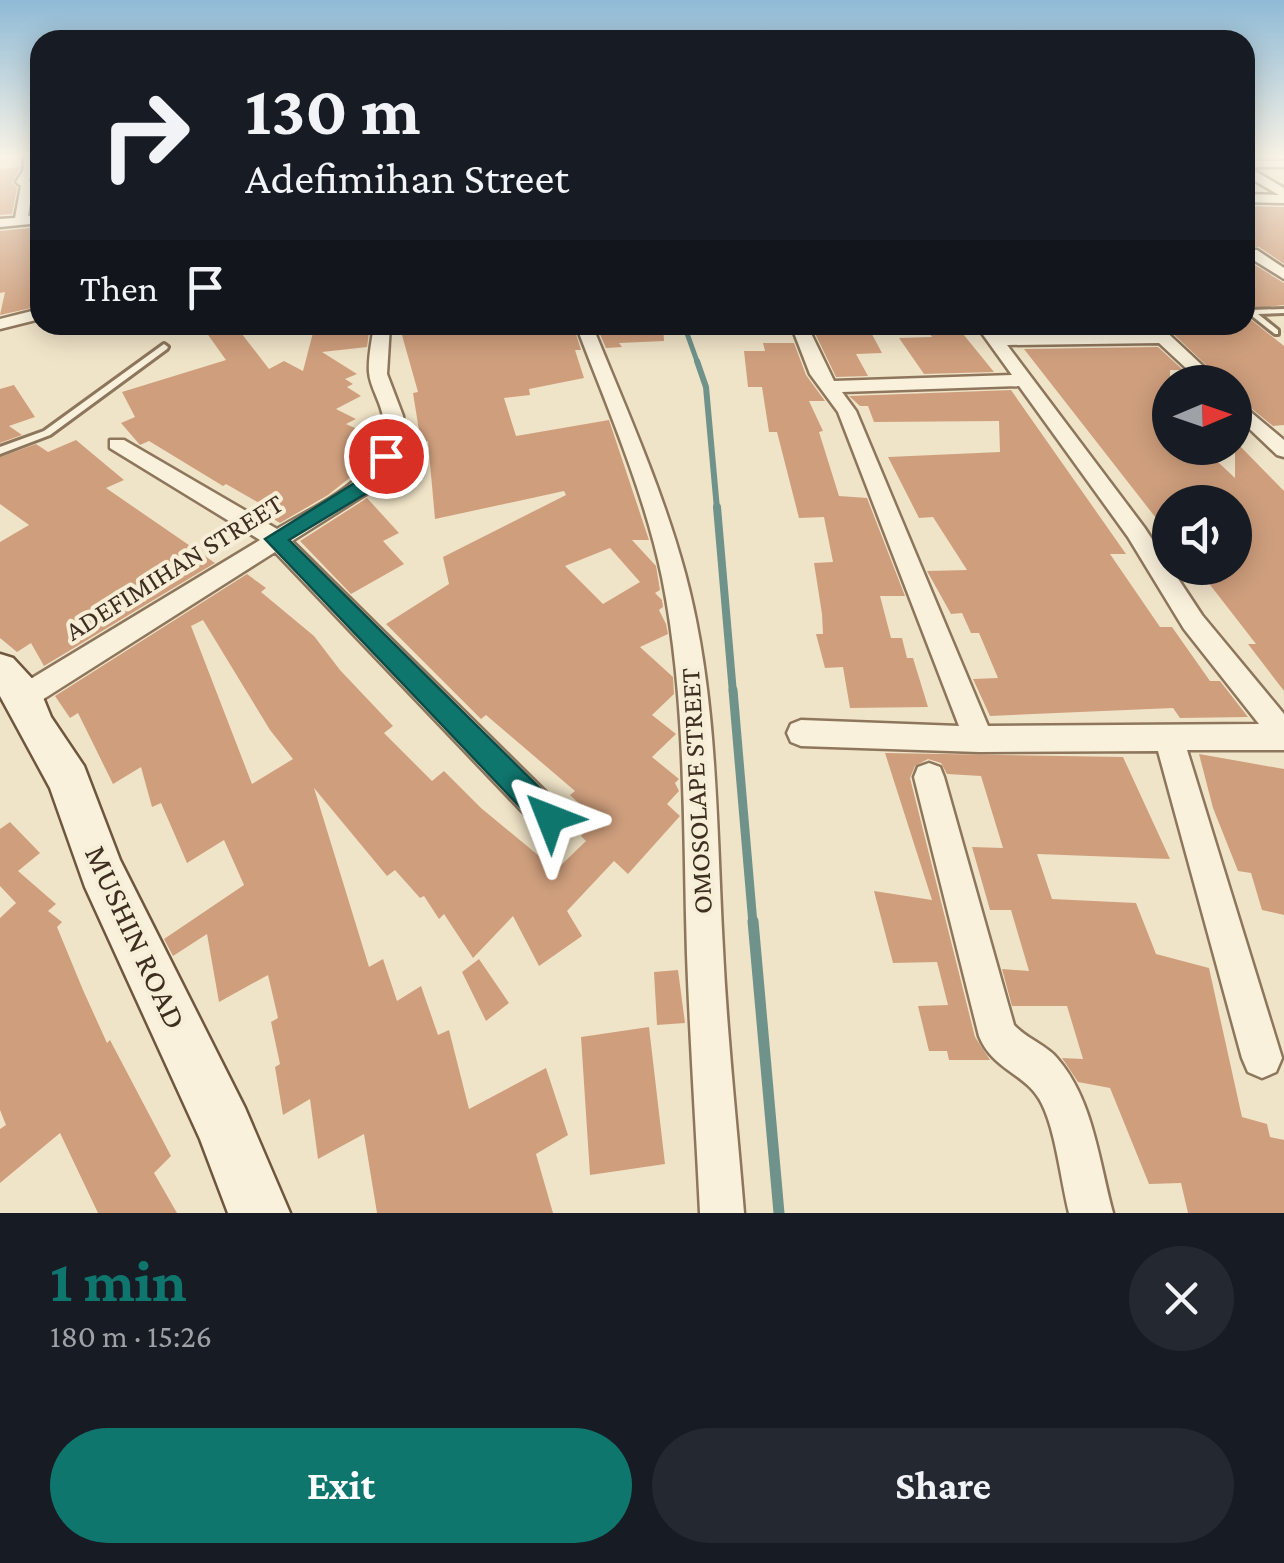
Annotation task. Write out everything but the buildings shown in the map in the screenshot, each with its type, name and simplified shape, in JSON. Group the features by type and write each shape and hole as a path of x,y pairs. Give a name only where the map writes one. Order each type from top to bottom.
{"main road":[{"name":"MUSHIN ROAD","path":"12,683 69,780 101,871 202,1080 259,1213"}],"street":[{"path":"20,212 21,221"},
{"path":"0,223 30,220"},
{"path":"1255,252 1284,252"},
{"path":"1255,256 1284,276"},
{"path":"0,324 30,316"},
{"name":"ADEFIMIHAN STREET","path":"12,683 276,539 363,486 386,456 394,436 393,416 378,374 381,335"},
{"name":"OMOSOLAPE STREET","path":"588,335 633,449 673,573 686,643 699,758 704,936 722,1213"},
{"path":"803,335 819,374 848,411 979,739"},
{"path":"992,335 1136,532 1193,622 1284,736"},
{"path":"1077,335 1164,338"},
{"path":"1161,335 1193,365"},
{"path":"831,387 1024,380"},
{"path":"1252,420 1284,451"},
{"path":"117,444 276,539 550,818"},
{"path":"801,733 979,739 1284,736"},
{"path":"1168,735 1262,1058"},
{"path":"929,778 998,1036 1014,1054 1040,1068 1061,1096 1091,1213"}],"lane":[{"path":"1255,312 1284,311"},
{"path":"1255,315 1275,332"},
{"path":"0,451 48,433 164,348"}],"waterway":[{"path":"688,335 698,364"},
{"path":"697,361 706,387 717,509"},
{"path":"717,507 733,693"},
{"path":"733,690 753,924"},
{"path":"753,921 779,1213"}],"route":[{"path":"386,456 363,486 276,539 550,818"}]}
